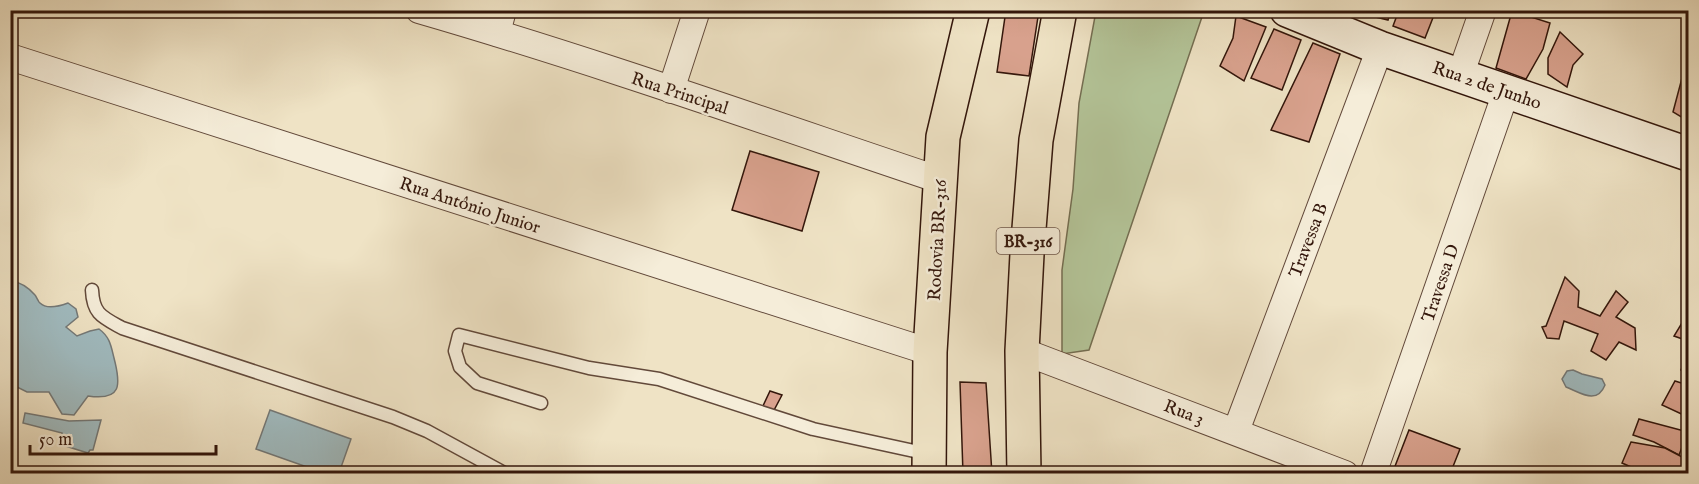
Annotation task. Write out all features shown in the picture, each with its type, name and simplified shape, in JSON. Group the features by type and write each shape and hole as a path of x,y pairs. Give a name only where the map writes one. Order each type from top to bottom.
{"highway":[{"name":"Rodovia BR-316","path":"929,464 930,352 943,137 972,10"},
{"name":"BR-316","path":"1024,474 1022,351 1027,254 1036,140 1060,10"}],"street":[{"name":"Rua Principal","path":"419,10 500,22 671,90 940,180"},
{"path":"671,90 697,10"},
{"name":"Rua 2 de Junho","path":"1287,10 1380,48 1689,154"},
{"path":"1460,76 1483,10"},
{"name":"Travessa B","path":"1236,431 1380,48"},
{"name":"Rua Antônio Junior","path":"10,57 930,352"},
{"name":"Travessa D","path":"1373,474 1506,92"},
{"name":"Rua 3","path":"1022,351 1345,474"}],"lane":[{"path":"92,290 93,304 100,315 122,328 393,417 427,431 506,474"},
{"path":"541,403 477,383 460,367 455,351 459,335 588,368 659,379 929,464"}],"green space":[{"path":"1096,11 1204,11 1089,350 1062,354 1062,270 1073,189 1079,103"}],"water":[{"path":"10,280 30,290 43,305 54,307 68,303 76,309 78,317 66,327 77,336 99,329 106,335 118,376 118,383 113,393 99,397 88,396 74,415 62,414 49,392 27,392 11,384"},
{"path":"1573,370 1602,379 1605,385 1602,391 1598,395 1588,396 1566,387 1562,379 1567,371"},
{"path":"270,410 351,439 339,473 324,473 256,449"},
{"path":"25,413 69,421 101,420 93,450 88,453 59,444 62,433 23,423"}],"building":[{"path":"1006,10 1039,10 1029,76 997,72"},
{"path":"1364,10 1391,10 1388,20 1363,14"},
{"path":"1399,10 1436,10 1425,38 1393,26"},
{"path":"1512,11 1550,23 1543,49 1526,79 1496,68"},
{"path":"1236,16 1266,27 1244,81 1220,66 1233,38"},
{"path":"1274,29 1301,40 1282,90 1251,78"},
{"path":"1560,32 1583,54 1573,65 1567,87 1548,74 1548,58"},
{"path":"1313,43 1340,54 1309,142 1271,130"},
{"path":"1682,78 1688,82 1688,121 1673,112"},
{"path":"750,151 819,172 802,231 732,210"},
{"path":"1565,277 1579,291 1578,307 1600,316 1616,291 1628,302 1616,317 1635,328 1636,350 1619,342 1606,360 1591,351 1598,334 1564,321 1559,339 1547,338 1542,327 1546,326"},
{"path":"1688,313 1688,341 1674,336"},
{"path":"1688,353 1688,375 1681,370"},
{"path":"1675,381 1688,385 1688,417 1662,405"},
{"path":"960,382 986,383 992,474 963,474"},
{"path":"770,391 782,395 773,412 762,408"},
{"path":"1639,419 1688,432 1679,455 1654,442 1633,435"},
{"path":"1409,430 1460,449 1450,474 1392,474"},
{"path":"1631,442 1665,448 1686,459 1680,474 1647,474 1622,463"}]}
